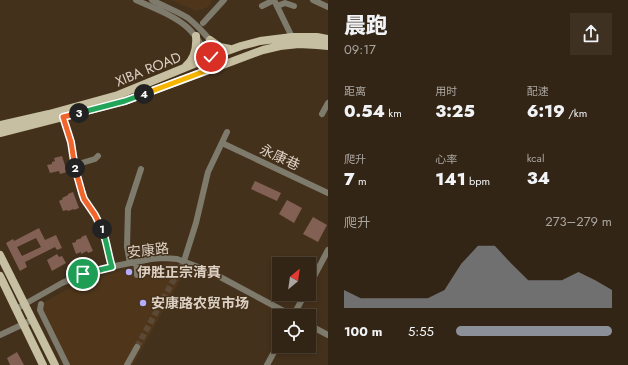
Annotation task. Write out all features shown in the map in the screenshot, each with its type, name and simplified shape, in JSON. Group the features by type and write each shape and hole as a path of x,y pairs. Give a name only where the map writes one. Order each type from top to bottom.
{"main road":[{"path":"185,68 195,52 196,36"},
{"name":"XIBA ROAD","path":"0,125 49,114 118,95 211,57 260,41 292,37 317,37 328,39"},
{"path":"210,40 220,47 228,49 237,48"},
{"name":"XIBA ROAD","path":"0,133 125,101 264,50 280,46 299,44 328,46"},
{"path":"0,255 55,365"},
{"path":"0,276 43,365"}],"street":[{"path":"136,0 175,18 188,27 214,62 220,66"},
{"path":"152,0 188,18 210,40 219,54 220,66"},
{"path":"203,23 224,0"},
{"path":"313,0 328,7"},
{"path":"262,6 275,2 294,6"},
{"path":"275,2 292,37"},
{"path":"322,114 328,103"},
{"path":"63,117 71,142 82,193 102,230 106,240 112,267"},
{"path":"184,261 196,223 208,172 227,132"},
{"name":"永康巷","path":"222,142 328,193"},
{"path":"75,165 94,159 98,156"},
{"path":"137,275 137,270 127,247 128,209 141,169"},
{"path":"316,273 328,250"},
{"name":"安康路","path":"16,309 62,283 83,274 133,262 162,258 177,259 208,271 280,309"},
{"path":"41,304 40,310 67,365"},
{"path":"0,335 32,320"},
{"path":"316,329 328,335"},
{"path":"48,352 58,347"},
{"path":"127,365 137,347"},
{"path":"267,365 274,353"}],"shaded area":[{"path":"172,0 212,0 208,7 196,11"},
{"path":"173,263 187,267 133,365 66,365 37,306 74,286 135,266"}],"building":[{"path":"62,156 67,172 60,174 59,171 50,173 47,165 52,164 52,162 55,161 54,158"},
{"path":"255,181 281,193 277,201 251,189"},
{"path":"73,192 79,208 63,211 59,201"},
{"path":"287,200 302,208 294,223 279,214"},
{"path":"313,217 327,225 318,242 303,234"},
{"path":"39,228 45,240 56,235 62,248 57,250 55,247 25,262 27,267 20,271 6,243 13,239 14,241","holes":["36,238 41,247 22,256 17,247"]},
{"path":"86,235 93,251 76,254 72,243"},
{"path":"57,254 59,257 62,256 66,263 52,271 47,260"},
{"path":"17,352 24,365 10,365 7,358"}],"tunnel":[{"path":"137,347 184,261"}],"place":[{"name":"伊胜正宗清真","path":"129,272"},
{"name":"安康路农贸市场","path":"143,303"}],"route":[{"path":"83,274 112,267 106,240 102,230 82,193 75,167 71,142 63,117 125,101 220,66 214,62 211,57"}]}
